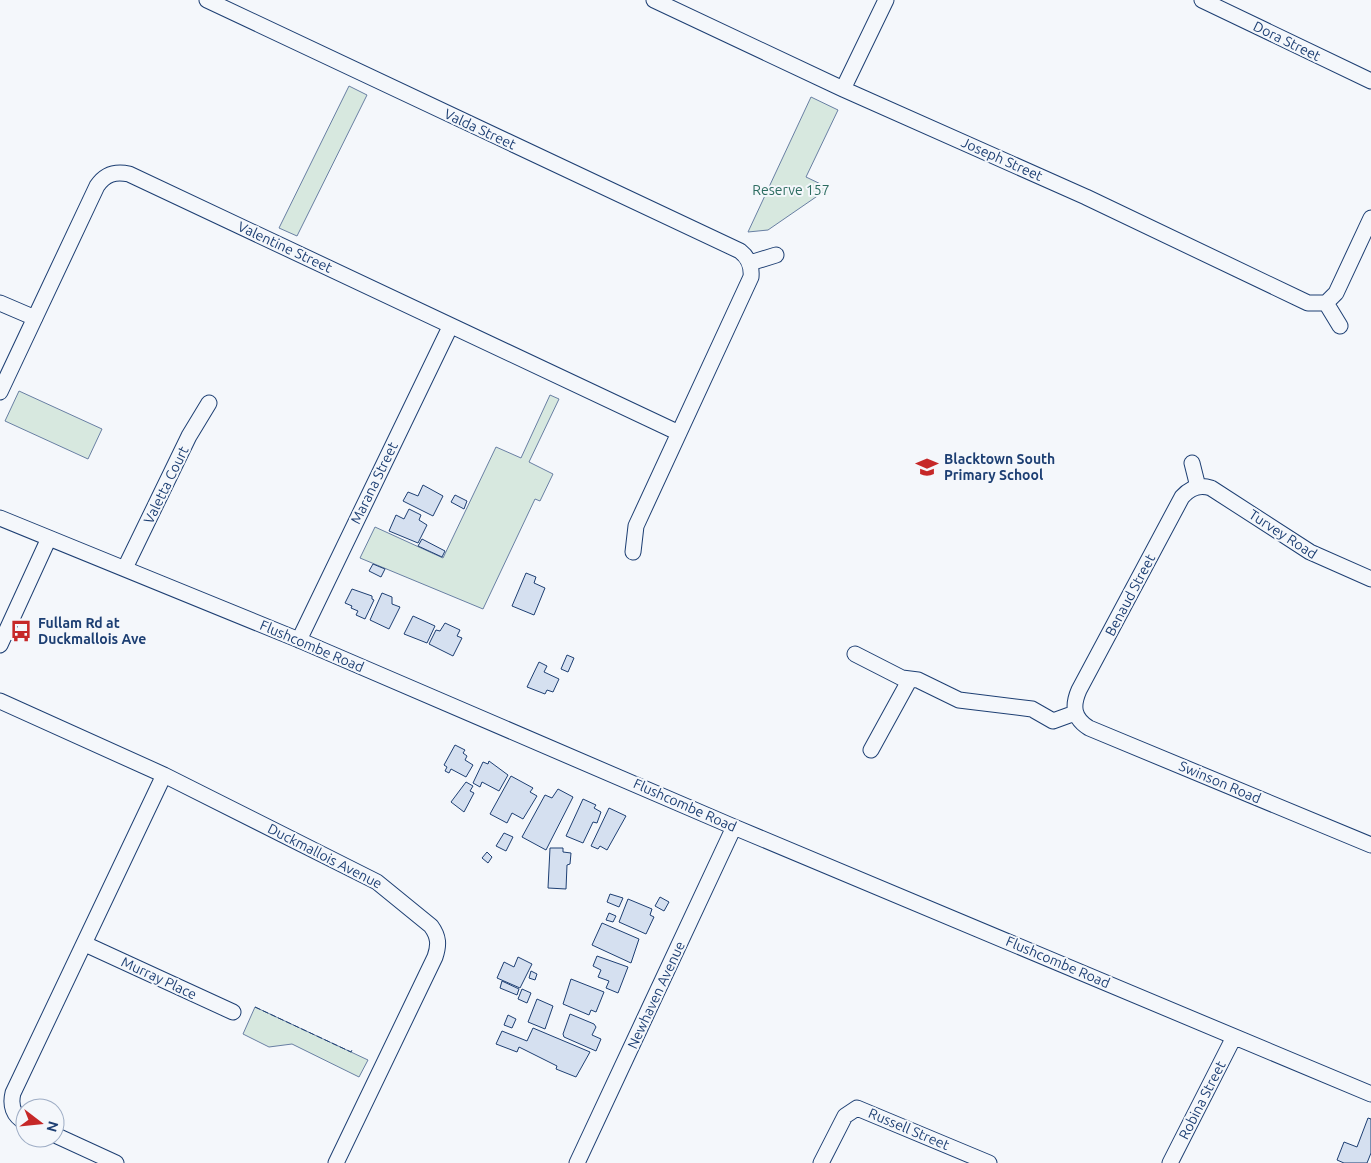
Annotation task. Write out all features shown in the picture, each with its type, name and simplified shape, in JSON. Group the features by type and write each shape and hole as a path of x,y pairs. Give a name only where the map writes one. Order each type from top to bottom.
{"street":[{"name":"Valda Street","path":"207,0 740,251 750,263"},
{"name":"Joseph Street","path":"654,0 843,89 1086,197 1308,303 1326,303"},
{"path":"843,89 886,0"},
{"name":"Dora Street","path":"1202,0 1371,81"},
{"name":"Valentine Street","path":"0,392 99,184 108,176 120,173 138,178 679,433"},
{"path":"1340,326 1326,303 1336,293 1371,218"},
{"path":"633,552 636,526 751,277 750,263 776,255"},
{"path":"0,303 35,318"},
{"name":"Marana Street","path":"299,640 450,326"},
{"name":"Valetta Court","path":"125,568 189,436 210,404"},
{"path":"1192,463 1198,487"},
{"name":"Turvey Road","path":"1198,487 1211,488 1310,552 1371,579"},
{"name":"Benaud Street","path":"1075,713 1079,690 1182,497 1187,491 1198,487"},
{"name":"Flushcombe Road","path":"0,518 299,640 734,827 1370,1093"},
{"path":"0,645 49,538"},
{"path":"855,654 902,678 918,680 959,700 1032,709 1053,721 1075,713"},
{"path":"872,750 910,679"},
{"name":"Duckmallois Avenue","path":"0,701 164,775 377,882 392,892 436,932 438,944 435,957 336,1163"},
{"name":"Swinson Road","path":"1075,713 1082,723 1089,728 1371,845"},
{"path":"15,1114 13,1110 13,1093 164,775"},
{"name":"Newhaven Avenue","path":"577,1163 734,827"},
{"name":"Murray Place","path":"85,944 233,1012"},
{"name":"Robina Street","path":"1170,1163 1234,1036"},
{"name":"Russell Street","path":"821,1163 845,1116 857,1108 988,1163"},
{"path":"65,1140 116,1163"}],"green space":[{"path":"349,86 367,95 297,236 279,228"},
{"name":"Reserve 157","path":"811,97 838,110 806,177 829,188 768,230 748,232"},
{"path":"19,391 102,429 88,459 5,421"},
{"path":"550,395 559,399 529,462 553,474 540,501 535,499 483,609 360,558 375,527 443,558 496,447 521,458"},
{"path":"255,1007 368,1060 359,1077 292,1044 269,1047 243,1034"}],"building":[{"path":"423,485 443,496 433,516 403,501 408,492 418,496"},
{"path":"455,495 467,501 464,509 451,502"},
{"path":"409,509 421,515 419,520 427,525 418,543 389,531 396,515 404,519"},
{"path":"422,539 445,551 442,557 418,546"},
{"path":"373,564 385,569 381,577 369,571"},
{"path":"526,573 536,577 534,583 545,588 534,615 512,606"},
{"path":"352,589 372,596 374,600 365,619 356,615 358,611 345,603"},
{"path":"382,593 392,597 392,604 400,607 389,629 370,620"},
{"path":"413,616 435,626 427,643 404,634"},
{"path":"445,623 460,630 457,636 462,638 453,656 429,644 436,630 440,631"},
{"path":"567,655 574,658 568,672 561,669"},
{"path":"539,662 547,666 544,672 559,679 553,692 547,690 545,694 527,687"},
{"path":"455,745 465,750 463,753 467,756 465,760 473,765 466,777 451,769 449,773 445,771 447,767 444,765"},
{"path":"489,761 508,775 499,791 482,782 480,787 473,783 483,762 488,764"},
{"path":"511,776 533,788 530,792 537,796 523,819 512,813 507,823 490,814"},
{"path":"466,782 473,786 470,791 474,793 464,812 451,802"},
{"path":"558,789 573,797 546,850 522,837 545,795 552,798"},
{"path":"583,799 596,805 594,808 601,812 597,823 593,822 583,843 566,836"},
{"path":"609,808 626,816 607,850 600,846 598,849 591,846"},
{"path":"504,833 513,837 506,851 496,846"},
{"path":"550,848 563,848 563,852 571,853 570,864 567,865 566,889 548,888"},
{"path":"487,852 492,857 488,863 482,858"},
{"path":"610,894 623,898 619,907 607,902"},
{"path":"660,897 669,902 664,911 655,906"},
{"path":"628,899 652,909 650,915 654,917 646,934 619,922"},
{"path":"609,913 616,916 613,922 606,920"},
{"path":"602,923 639,939 631,963 592,945"},
{"path":"597,956 628,967 618,993 606,988 609,981 598,977 601,970 593,966"},
{"path":"518,957 532,964 520,988 497,978 504,962 514,967"},
{"path":"531,971 537,974 535,980 529,978"},
{"path":"571,979 604,992 596,1012 591,1010 589,1015 563,1004"},
{"path":"502,981 519,989 517,995 500,988"},
{"path":"522,989 531,993 527,1003 518,999"},
{"path":"537,999 553,1006 545,1029 528,1022"},
{"path":"570,1014 594,1024 596,1027 592,1035 601,1039 596,1051 564,1037 563,1034"},
{"path":"508,1015 516,1019 512,1028 504,1025"},
{"path":"533,1028 590,1052 576,1077 556,1069 557,1066 519,1047 517,1052 496,1044 502,1031 527,1041"},
{"path":"1368,1118 1371,1119 1371,1153 1367,1163 1344,1163 1337,1160 1344,1142 1357,1147"}],"fence":[{"path":"255,1007 351,1052 353,1048"}],"place":[{"name":"Blacktown South Primary School","path":"927,467"},
{"name":"Fullam Rd at Duckmallois Ave","path":"21,631"}]}
